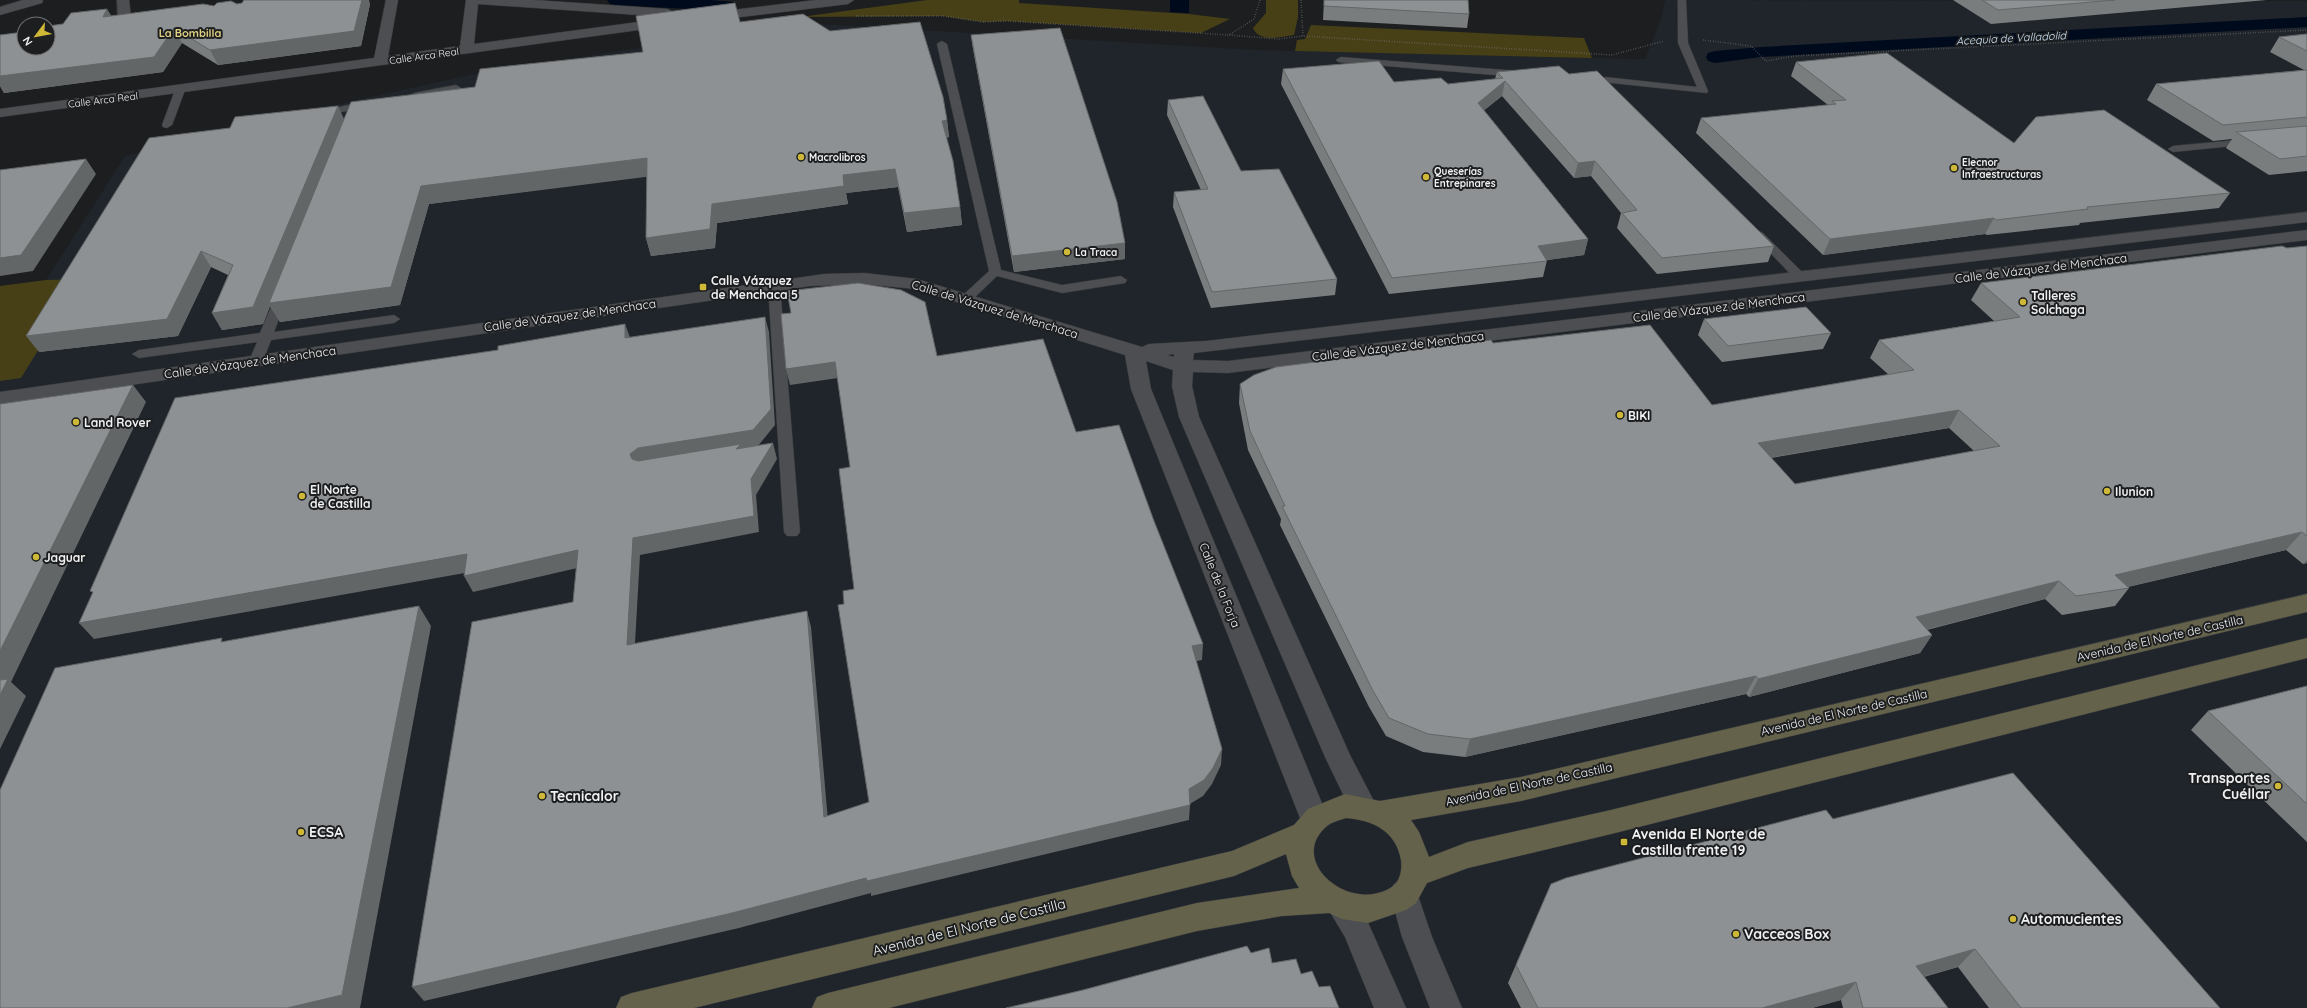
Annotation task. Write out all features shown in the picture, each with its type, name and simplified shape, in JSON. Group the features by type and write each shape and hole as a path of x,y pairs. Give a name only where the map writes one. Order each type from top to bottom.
{"street":[{"path":"0,11 37,0"},
{"path":"123,0 125,25"},
{"path":"380,62 392,0"},
{"path":"466,50 472,0"},
{"name":"Calle Arca Real","path":"0,113 180,90 466,50 682,17 476,0"},
{"path":"700,17 848,0"},
{"name":"Calle de Vázquez de Menchaca","path":"1183,358 1800,277 2307,217"},
{"name":"Calle de Vázquez de Menchaca","path":"0,398 774,286 836,279 878,278 917,284 1134,350 1236,366 2307,235"},
{"name":"Calle de la Forja","path":"1134,350 1141,389 1309,826"},
{"path":"1183,358 1182,386 1189,417 1338,757 1372,810 1396,823 1408,837 1414,852 1416,869 1400,898 1383,908 1363,911 1336,903 1323,897 1309,882 1300,865 1299,847 1309,826"},
{"name":"Avenida de El Norte de Castilla","path":"632,1008 1234,863 1309,826 1328,810 1345,806 1372,810 1521,789 2307,603"},
{"path":"1409,884 1468,855 1612,822 2307,648"},
{"path":"1409,884 1411,921 1446,1008"},
{"path":"828,1008 1197,917 1282,903 1336,903"},
{"path":"1336,903 1356,928 1390,1008"}],"lane":[{"path":"1616,91 1601,80 1703,90 1683,40 1682,0"},
{"path":"942,44 995,272"},
{"path":"1341,60 1528,74"},
{"path":"403,98 456,88"},
{"path":"167,125 180,90"},
{"path":"306,116 361,106 349,129"},
{"path":"2173,149 2260,141"},
{"path":"1750,226 1800,277"},
{"path":"995,272 1062,289 1121,280"},
{"path":"966,299 995,272"},
{"path":"256,361 286,284"},
{"path":"774,286 792,532"},
{"path":"139,354 394,319"},
{"path":"770,449 786,447"}],"path":[{"path":"1229,35 1254,22 1260,9 1260,0"},
{"path":"1301,0 1303,36"},
{"path":"856,16 943,16 983,22 1008,20 1277,39 1303,36 1612,55 1659,41 1683,40 1751,46 1766,61 1781,60 1795,56 2307,30"}],"shaded area":[{"path":"927,0 1019,0 1019,3 1189,14 1230,19 1201,33 1008,21 983,22 943,16 800,17"},
{"path":"1266,0 1298,0 1298,17 1294,35 1271,38 1260,36 1256,33 1253,28 1266,13"},
{"path":"1665,0 2307,1 2307,1008 0,1008 0,286 46,280 125,156 241,126 478,73 801,23 1257,50 1645,59 1661,19"},
{"path":"1311,25 1584,38 1592,58 1295,51 1297,40 1305,39"},
{"path":"82,279 21,378 0,381 0,286 46,280"}],"water":[{"path":"1170,0 1189,0 1189,13 1170,12"}],"building":[{"path":"244,0 362,0 354,31 210,50 174,28 154,57 0,76 0,35 16,33 16,56 56,56 56,25 63,24 71,13 107,9 103,17 203,4 214,6 217,3 231,1 237,4 242,3"},
{"path":"1324,0 1468,0 1469,14 1324,6"},
{"path":"1982,0 2115,0 1998,10"},
{"path":"735,3 740,22 803,14 830,31 920,22 943,97 947,120 942,121 953,161 960,207 904,213 895,169 843,175 844,186 712,204 710,229 646,238 647,158 421,186 391,287 269,303 351,102 475,87 480,69 643,52 636,16"},
{"path":"1060,28 1117,202 1125,243 1012,256 971,35"},
{"path":"2307,34 2307,51 2279,37"},
{"path":"1887,53 2014,143 2036,117 2104,110 2230,193 2087,207 2088,209 1996,220 1994,218 1830,239 1701,118 1836,104 1832,101 1846,100 1796,62"},
{"path":"1379,61 1394,82 1441,78 1448,84 1503,78 1497,72 1559,66 1569,74 1597,71 1774,246 1662,258 1622,213 1637,210 1595,161 1578,163 1505,81 1478,103 1588,239 1538,246 1547,261 1392,278 1283,69"},
{"path":"2307,70 2307,117 2223,125 2156,84"},
{"path":"1203,96 1241,171 1279,169 1337,279 1212,292 1174,192 1208,189 1168,100"},
{"path":"338,106 253,307 212,313 233,265 201,251 167,319 26,336 149,138 230,128 235,117"},
{"path":"2307,126 2307,156 2280,159 2236,132"},
{"path":"86,159 21,255 0,258 0,170"},
{"path":"2282,246 2287,248 2307,246 2307,536 2302,532 2115,575 2129,588 2076,596 2059,581 1916,617 1932,635 1758,679 1756,676 1470,739 1428,734 1389,718 1372,689 1282,506 1285,506 1250,431 1240,384 1254,375 1276,367 1491,340 1493,343 1650,325 1712,405 1914,370 1879,340 2020,317 1981,283","holes":["1959,410 2000,446 1795,484 1758,443"]},
{"path":"858,283 901,290 925,302 937,356 1043,339 1076,432 1119,425 1154,521 1203,644 1192,646 1222,749 1213,768 1204,780 1189,789 1190,805 867,881 866,878 732,913 412,987 472,622 573,602 578,550 464,576 467,554 79,623 93,592 90,591 175,398 498,350 498,346 625,324 625,338 765,317 771,409 753,430 638,448 630,454 632,459 638,461 741,444 736,449 773,443 751,479 754,516 633,538 627,645 807,611 824,817 869,802 838,605 844,604 843,591 854,589 839,469 850,467 835,362 786,369 781,314 791,313 787,291"},
{"path":"1806,307 1831,333 1728,346 1704,319"},
{"name":"Jaguar","path":"133,385 0,651 0,404"},
{"path":"419,606 342,995 287,1008 0,1008 0,790 55,668 222,638 221,642"},
{"path":"8,679 0,695 0,680"},
{"path":"2307,686 2307,804 2208,711"},
{"path":"2013,773 2220,1008 2021,1008 1975,949 1916,966 1948,1008 1863,1008 1856,982 1762,1008 1538,1008 1516,965 1551,884 1566,878 1826,810 1833,819"},
{"path":"1247,946 1251,953 1269,948 1272,963 1296,959 1301,974 1312,971 1319,987 1330,986 1339,1008 1006,1008 1083,990"}],"waterway":[{"name":"Acequia de Valladolid","path":"616,0 727,6"},
{"name":"Acequia de Valladolid","path":"1715,57 1761,52 2307,22"}],"place":[{"name":"Macrolibros","path":"801,157"},
{"name":"Elecnor Infraestructuras","path":"1954,168"},
{"name":"Queserías Entrepinares","path":"1426,177"},
{"name":"La Traca","path":"1067,252"},
{"name":"Calle Vázquez de Menchaca 5","path":"703,287"},
{"name":"Talleres Solchaga","path":"2023,302"},
{"name":"BIKI","path":"1620,415"},
{"name":"Land Rover","path":"76,422"},
{"name":"Ilunion","path":"2107,491"},
{"name":"El Norte de Castilla","path":"302,496"},
{"name":"Jaguar","path":"36,557"},
{"name":"Transportes Cuéllar","path":"2278,786"},
{"name":"Tecnicalor","path":"542,796"},
{"name":"ECSA","path":"301,832"},
{"name":"Avenida El Norte de Castilla frente 19","path":"1624,842"},
{"name":"Automucientes","path":"2013,919"},
{"name":"Vacceos Box","path":"1736,934"}],"district":[{"name":"La Bombilla","path":"190,33"}]}
